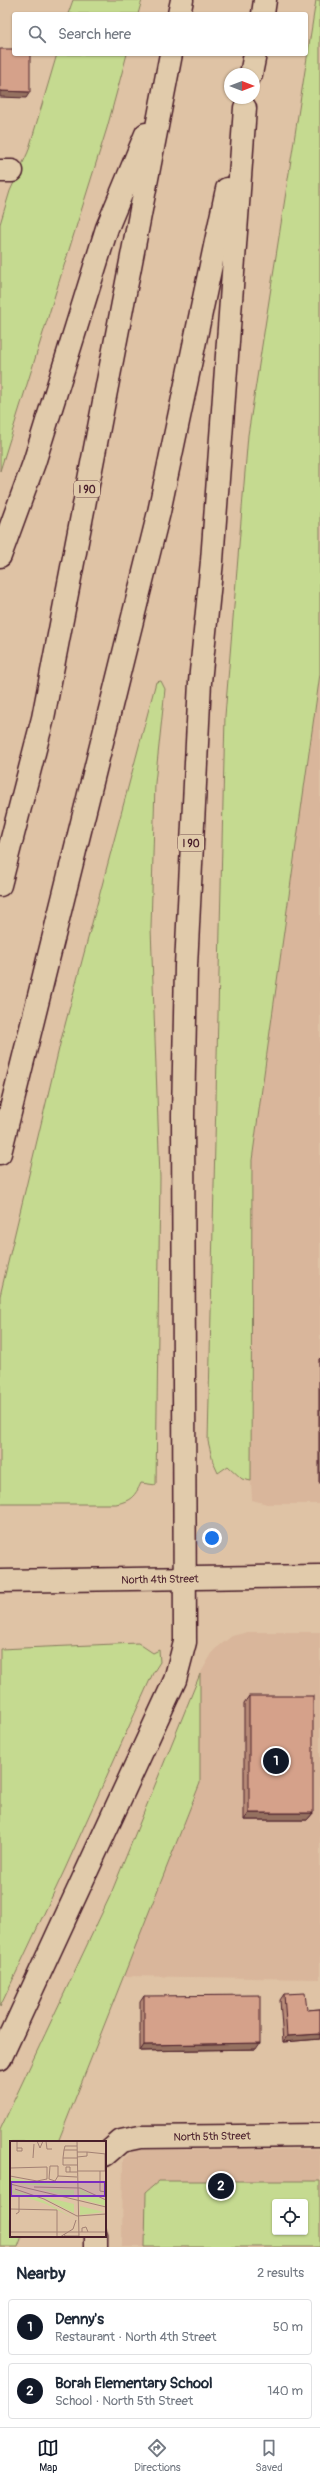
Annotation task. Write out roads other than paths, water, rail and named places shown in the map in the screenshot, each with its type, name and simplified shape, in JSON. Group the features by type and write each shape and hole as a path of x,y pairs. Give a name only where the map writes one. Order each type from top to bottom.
{"main road":[{"path":"179,12 182,0"},
{"path":"263,12 265,0"},
{"name":"I 90","path":"0,885 43,718 171,56"},
{"path":"252,68 255,56"},
{"path":"0,556 34,463 107,228 164,90"},
{"name":"I 90","path":"0,1152 159,512 246,104"},
{"name":"I 90","path":"183,1579 183,1116 186,966 200,682 212,561 246,104"},
{"name":"North 4th Street","path":"0,1581 320,1576"},
{"path":"0,2059 175,1680 185,1642 183,1579"},
{"name":"North 5th Street","path":"106,2153 120,2141 140,2137 320,2135"}],"place":[{"name":"Denny's","path":"276,1761"},
{"name":"Borah Elementary School","path":"221,2186"}]}
